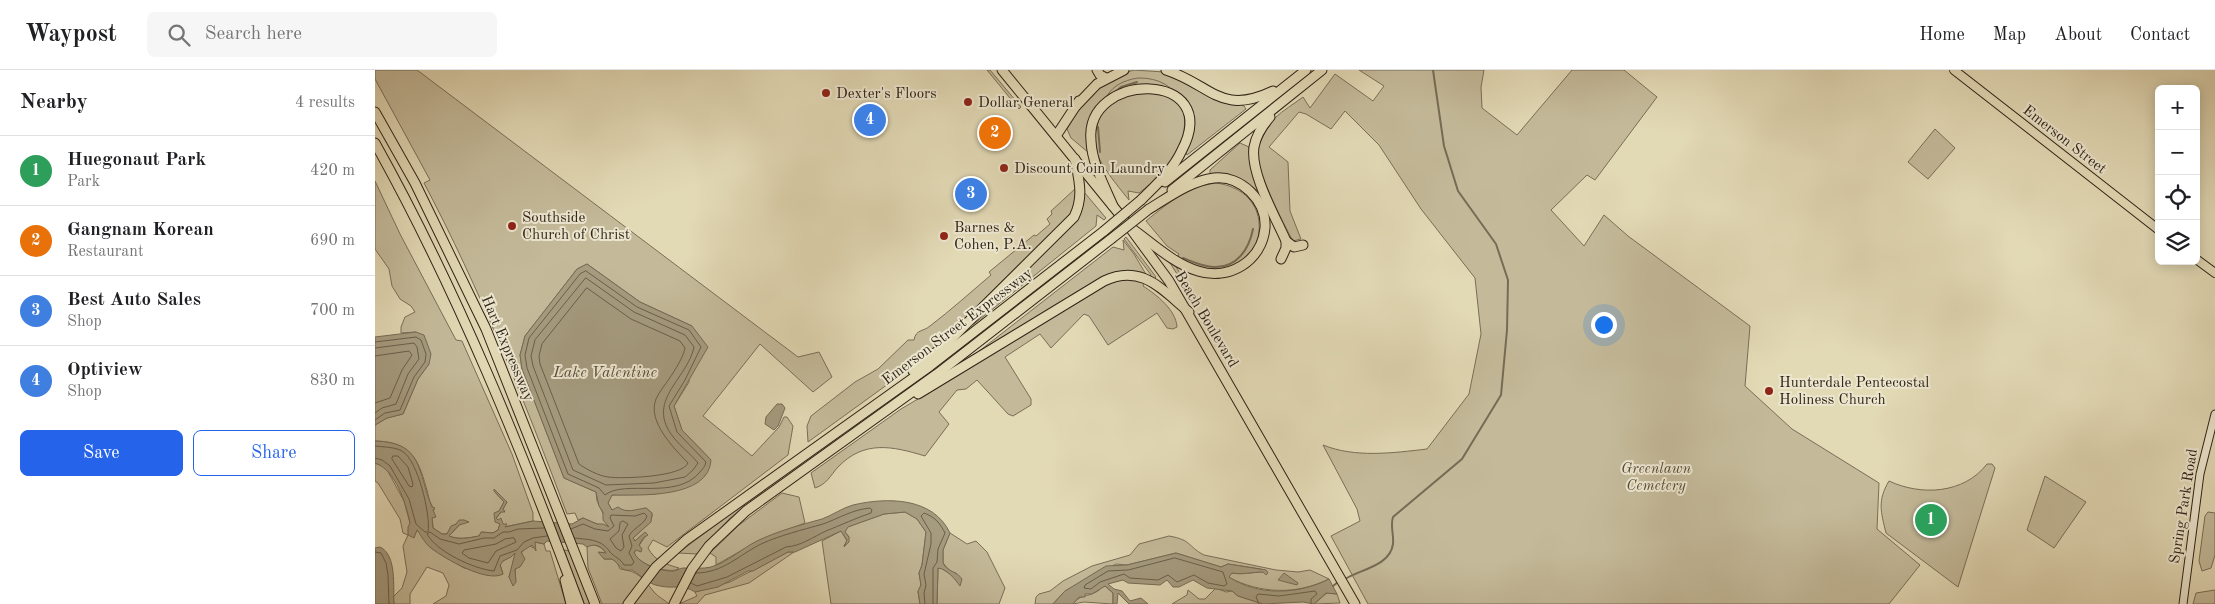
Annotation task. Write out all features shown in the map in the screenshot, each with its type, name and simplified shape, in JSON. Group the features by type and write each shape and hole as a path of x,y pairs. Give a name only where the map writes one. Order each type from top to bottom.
{"highway":[{"name":"Beach Boulevard","path":"1002,70 1131,228 1163,272 1189,312 1355,604"},
{"path":"1097,70 1100,75 1106,78"},
{"path":"1056,136 1079,102 1092,88 1106,78 1124,70"},
{"name":"Emerson Street Expressway","path":"628,604 643,583 671,552 976,331 1306,70"},
{"name":"Emerson Street Expressway","path":"675,602 702,555 733,522 985,338 1322,70"},
{"path":"1113,206 1096,164 1091,140 1093,116 1107,90 1120,80 1133,76"},
{"path":"1166,78 1237,102 1258,98 1289,83"},
{"path":"1141,200 1175,163 1188,135 1190,118 1188,107 1180,93 1166,78"},
{"path":"1281,259 1286,248 1286,241 1259,178 1253,154 1260,130 1282,102"},
{"name":"Hart Expressway","path":"375,112 424,200 486,329 563,518 595,604"},
{"name":"Hart Expressway","path":"375,143 407,201 459,306 546,517 579,604"},
{"path":"880,402 945,345 1070,222 1077,211 1081,192 1075,159"},
{"path":"1131,228 1185,266 1199,272 1217,274 1233,272 1249,262 1260,245 1265,228 1263,212 1255,196 1241,184 1229,179 1214,178 1196,183 1149,209"},
{"path":"1286,241 1294,247 1303,245"},
{"path":"887,411 1112,278 1126,274 1147,279 1189,312"},
{"path":"558,548 571,604"}],"main road":[{"name":"Emerson Street","path":"1954,70 2155,227"},
{"path":"2200,262 2215,273"},
{"name":"Spring Park Road","path":"2183,604 2200,474 2215,414"}],"green space":[{"path":"375,70 417,70 798,357 819,352 832,377 813,392 760,344 703,416 752,456 779,427 784,417 787,417 793,426 788,455 667,547 653,540 648,548 654,556 669,565 679,568 676,570 652,567 641,561 634,553 645,537 642,535 635,541 633,538 647,525 652,517 652,513 646,508 635,511 612,510 608,503 612,495 656,494 711,460 682,430 674,406 689,382 692,326 640,302 587,264 577,269 525,336 520,355 522,369 564,478 596,492 597,501 609,526 597,524 583,518 578,520 575,513 567,514 501,346 445,223 424,183 430,180 375,79"},
{"path":"987,70 990,70 1021,107 1019,109"},
{"path":"1134,70 1164,72 1244,106 1246,109 1187,155 1185,151 1192,124 1185,105 1169,94 1148,90 1126,95 1106,106 1092,126 1089,153 1071,138 1067,129 1094,92 1111,79"},
{"name":"Greenlawn Cemetery","path":"1359,70 1484,70 1481,87 1482,108 1517,135 1572,70 1624,70 1657,97 1595,180 1587,175 1551,210 1584,246 1604,215 1628,236 1750,326 1745,386 1792,429 1879,483 1877,529 1920,565 1889,604 1368,604 1331,536 1360,521 1357,509 1323,445 1348,452 1361,453 1388,453 1427,449 1469,394 1481,334 1475,278 1421,209 1379,145 1345,111 1331,129 1306,114 1299,112 1269,147 1288,162 1290,211 1301,239 1293,241 1283,223 1258,160 1257,152 1262,139 1275,118 1303,97 1310,108 1335,74 1373,101 1384,86"},
{"path":"1138,78 1153,79 1165,84 1174,91 1184,112 1185,125 1183,138 1171,163 1139,193 1128,191 1129,200 1101,163 1094,147 1094,141 1104,101 1108,94 1119,84"},
{"path":"1935,129 1955,148 1928,179 1908,162"},
{"path":"1240,143 1249,147 1259,188 1256,190 1210,174 1210,170"},
{"path":"375,181 400,234 456,340 462,341 512,454 533,513 533,521 504,527 496,519 501,512 505,511 503,509 507,502 494,491 504,502 495,518 500,524 498,530 493,533 482,532 479,536 467,538 449,536 464,520 451,527 447,534 442,534 433,528 432,518 434,515 433,510 435,509 430,502 419,467 410,453 396,444 375,441 375,425 387,418 403,414 418,379 429,364 416,332 401,333 405,317 415,312 411,306 400,299 392,286 389,269 375,249"},
{"path":"1216,183 1237,190 1251,201 1258,216 1259,232 1254,248 1245,261 1231,269 1214,271 1177,258 1179,254 1167,246 1146,221 1170,202 1187,192"},
{"path":"1076,188 1076,201 1066,221 935,350 808,442 807,426 811,416 855,382 878,369 908,340 914,340 918,332 938,320 991,275 989,272 1050,224 1047,219 1052,214 1051,211"},
{"path":"1084,192 1106,218 1104,220 1097,215 1096,226 974,324 972,323 1072,224"},
{"path":"1126,237 1156,277 1154,279 1150,277 1151,275 1124,239"},
{"path":"1123,240 1147,276 1125,272 979,354 978,352 1113,247 1124,250"},
{"path":"1170,263 1174,263 1197,303 1195,302"},
{"path":"1128,278 1145,282 1143,286 1160,298 1173,315 1177,327 1173,329 1167,328 1157,313 1108,345 1089,316 1084,314 1051,348 1040,334 1005,357 1031,399 1031,405 1013,416 1008,414 977,380 966,389 957,390 939,412 949,424 925,456 890,448 868,449 848,458 825,482 815,488 811,473 901,409 1034,326 1110,282"},
{"path":"375,463 386,468 404,501 410,523 408,531 415,534 417,529 430,547 464,568 503,574 500,564 515,553 509,577 515,580 516,565 522,552 529,545 533,548 535,542 544,544 546,551 550,551 566,604 433,604 446,596 449,585 443,573 427,567 410,594 410,604 394,604 393,597 402,588 407,572 403,546 408,535 403,533 400,519 375,481"},
{"path":"1987,464 1992,464 1995,468 1958,587 1886,533 1881,501 1889,481 1915,489 1928,490 1954,487 1977,474"},
{"path":"2045,476 2086,502 2054,548 2027,530"},
{"path":"782,493 799,497 805,523 760,540 716,565 716,557 710,553 739,525"},
{"path":"744,504 745,506 729,519 697,554 678,553"},
{"path":"905,512 917,519 926,532 922,565 919,573 921,585 918,592 920,604 831,604 822,541 841,531 847,541 849,537 845,532 847,527 884,514"},
{"path":"2208,512 2215,513 2215,555 2211,568 2202,571 2199,561 2205,516"},
{"path":"950,533 967,544 976,541 987,552 1005,588 999,604 937,604 938,568 953,576 958,583 956,573 951,572 943,563 943,550"},
{"path":"1169,536 1186,541 1204,555 1276,570 1298,572 1310,570 1329,579 1304,588 1291,590 1253,587 1228,577 1232,573 1263,572 1261,569 1228,564 1221,567 1176,553 1127,565 1116,564 1065,591 1053,604 1035,604 1036,597 1039,594 1050,591 1063,581 1092,566 1130,555 1139,544"},
{"path":"592,544 603,550 606,554 601,552 604,559 612,559 617,562 620,569 631,571 640,576 656,594 669,604 602,604 588,568 587,547"},
{"path":"564,550 570,551 590,604 584,604"},
{"path":"788,552 794,552 749,583 705,595 697,604 679,604 697,596 695,592 730,582"},
{"path":"1105,586 1113,593 1113,604 1084,602 1073,604 1078,599 1096,592"},
{"path":"1216,588 1226,592 1232,591 1238,596 1263,604 1172,604 1187,595 1188,590 1199,599 1205,599"},
{"path":"2215,590 2215,604 2193,604 2196,593"},
{"path":"1327,593 1337,594 1340,603 1314,604"}],"water":[{"name":"Lake Valentine","path":"587,264 640,302 692,326 708,347 674,406 682,430 711,460 707,473 698,482 686,488 655,494 612,495 608,503 612,510 618,507 628,511 646,508 652,513 651,522 633,538 635,541 645,532 648,535 643,538 639,545 642,549 641,552 636,550 634,552 640,560 657,569 669,571 683,568 711,567 765,537 822,519 849,506 866,502 894,501 921,506 932,512 942,521 950,533 943,550 943,563 962,579 960,586 948,572 938,568 937,604 920,604 918,591 921,585 919,573 922,565 926,532 917,519 905,512 884,514 848,527 845,532 849,537 849,542 844,547 847,540 841,531 795,552 788,552 718,587 695,592 682,587 665,587 652,584 632,570 623,569 612,559 604,559 598,552 606,553 598,546 587,547 583,544 547,541 544,544 535,542 536,551 532,545 521,552 525,559 520,567 515,569 516,582 513,586 509,577 515,553 500,565 503,574 496,576 487,575 477,573 437,553 427,544 417,530 414,538 408,535 410,523 403,498 389,473 375,463 375,441 391,443 411,453 420,471 432,507 435,508 433,510 436,517 432,518 433,528 442,534 447,534 451,526 459,520 469,522 459,525 449,536 467,538 479,536 481,532 493,533 498,530 500,524 495,522 494,513 499,511 504,502 494,489 507,502 503,509 505,512 501,512 496,518 498,520 501,518 503,524 507,524 505,527 533,521 572,524 583,518 609,527 603,520 603,512 599,506 596,492 564,478 522,369 520,355 525,336 577,269"},
{"path":"416,332 424,335 431,354 429,364 418,379 403,414 387,418 375,425 375,337"},
{"path":"777,404 782,404 785,408 778,426 774,430 765,424 766,417"},
{"path":"380,547 385,551 392,564 394,604 375,604 375,548"},
{"path":"1176,553 1221,567 1228,564 1266,570 1268,573 1266,575 1263,572 1232,573 1229,577 1252,588 1278,591 1291,590 1304,588 1329,579 1337,594 1326,593 1314,604 1303,602 1263,604 1238,596 1232,591 1207,588 1193,580 1179,587 1173,587 1167,580 1160,585 1128,583 1123,580 1108,584 1114,589 1122,591 1130,601 1141,598 1148,604 1129,604 1118,593 1117,604 1113,604 1113,593 1105,586 1092,594 1085,594 1085,597 1079,597 1073,604 1053,604 1065,591 1106,566 1127,565"},
{"path":"1284,573 1298,583 1297,585 1278,580"}],"waterway":[{"path":"1345,579 1374,566 1386,557 1391,551 1393,544 1393,517 1462,459 1501,395 1507,330 1508,280 1496,244 1458,191 1444,146 1433,70"},
{"path":"1111,96 1121,87 1137,82"},
{"path":"1098,127 1100,152"},
{"path":"1183,258 1210,267 1229,264 1241,256 1248,244 1253,229"},
{"path":"1333,586 1338,582"}],"place":[{"name":"Dexter's Floors","path":"826,93"},
{"name":"Dollar General","path":"968,102"},
{"name":"Optiview","path":"870,120"},
{"name":"Gangnam Korean","path":"995,133"},
{"name":"Discount Coin Laundry","path":"1004,168"},
{"name":"Best Auto Sales","path":"971,194"},
{"name":"Southside Church of Christ","path":"512,226"},
{"name":"Barnes & Cohen, P.A.","path":"944,236"},
{"name":"Hunterdale Pentecostal Holiness Church","path":"1769,391"},
{"name":"Huegonaut Park","path":"1931,520"}]}
